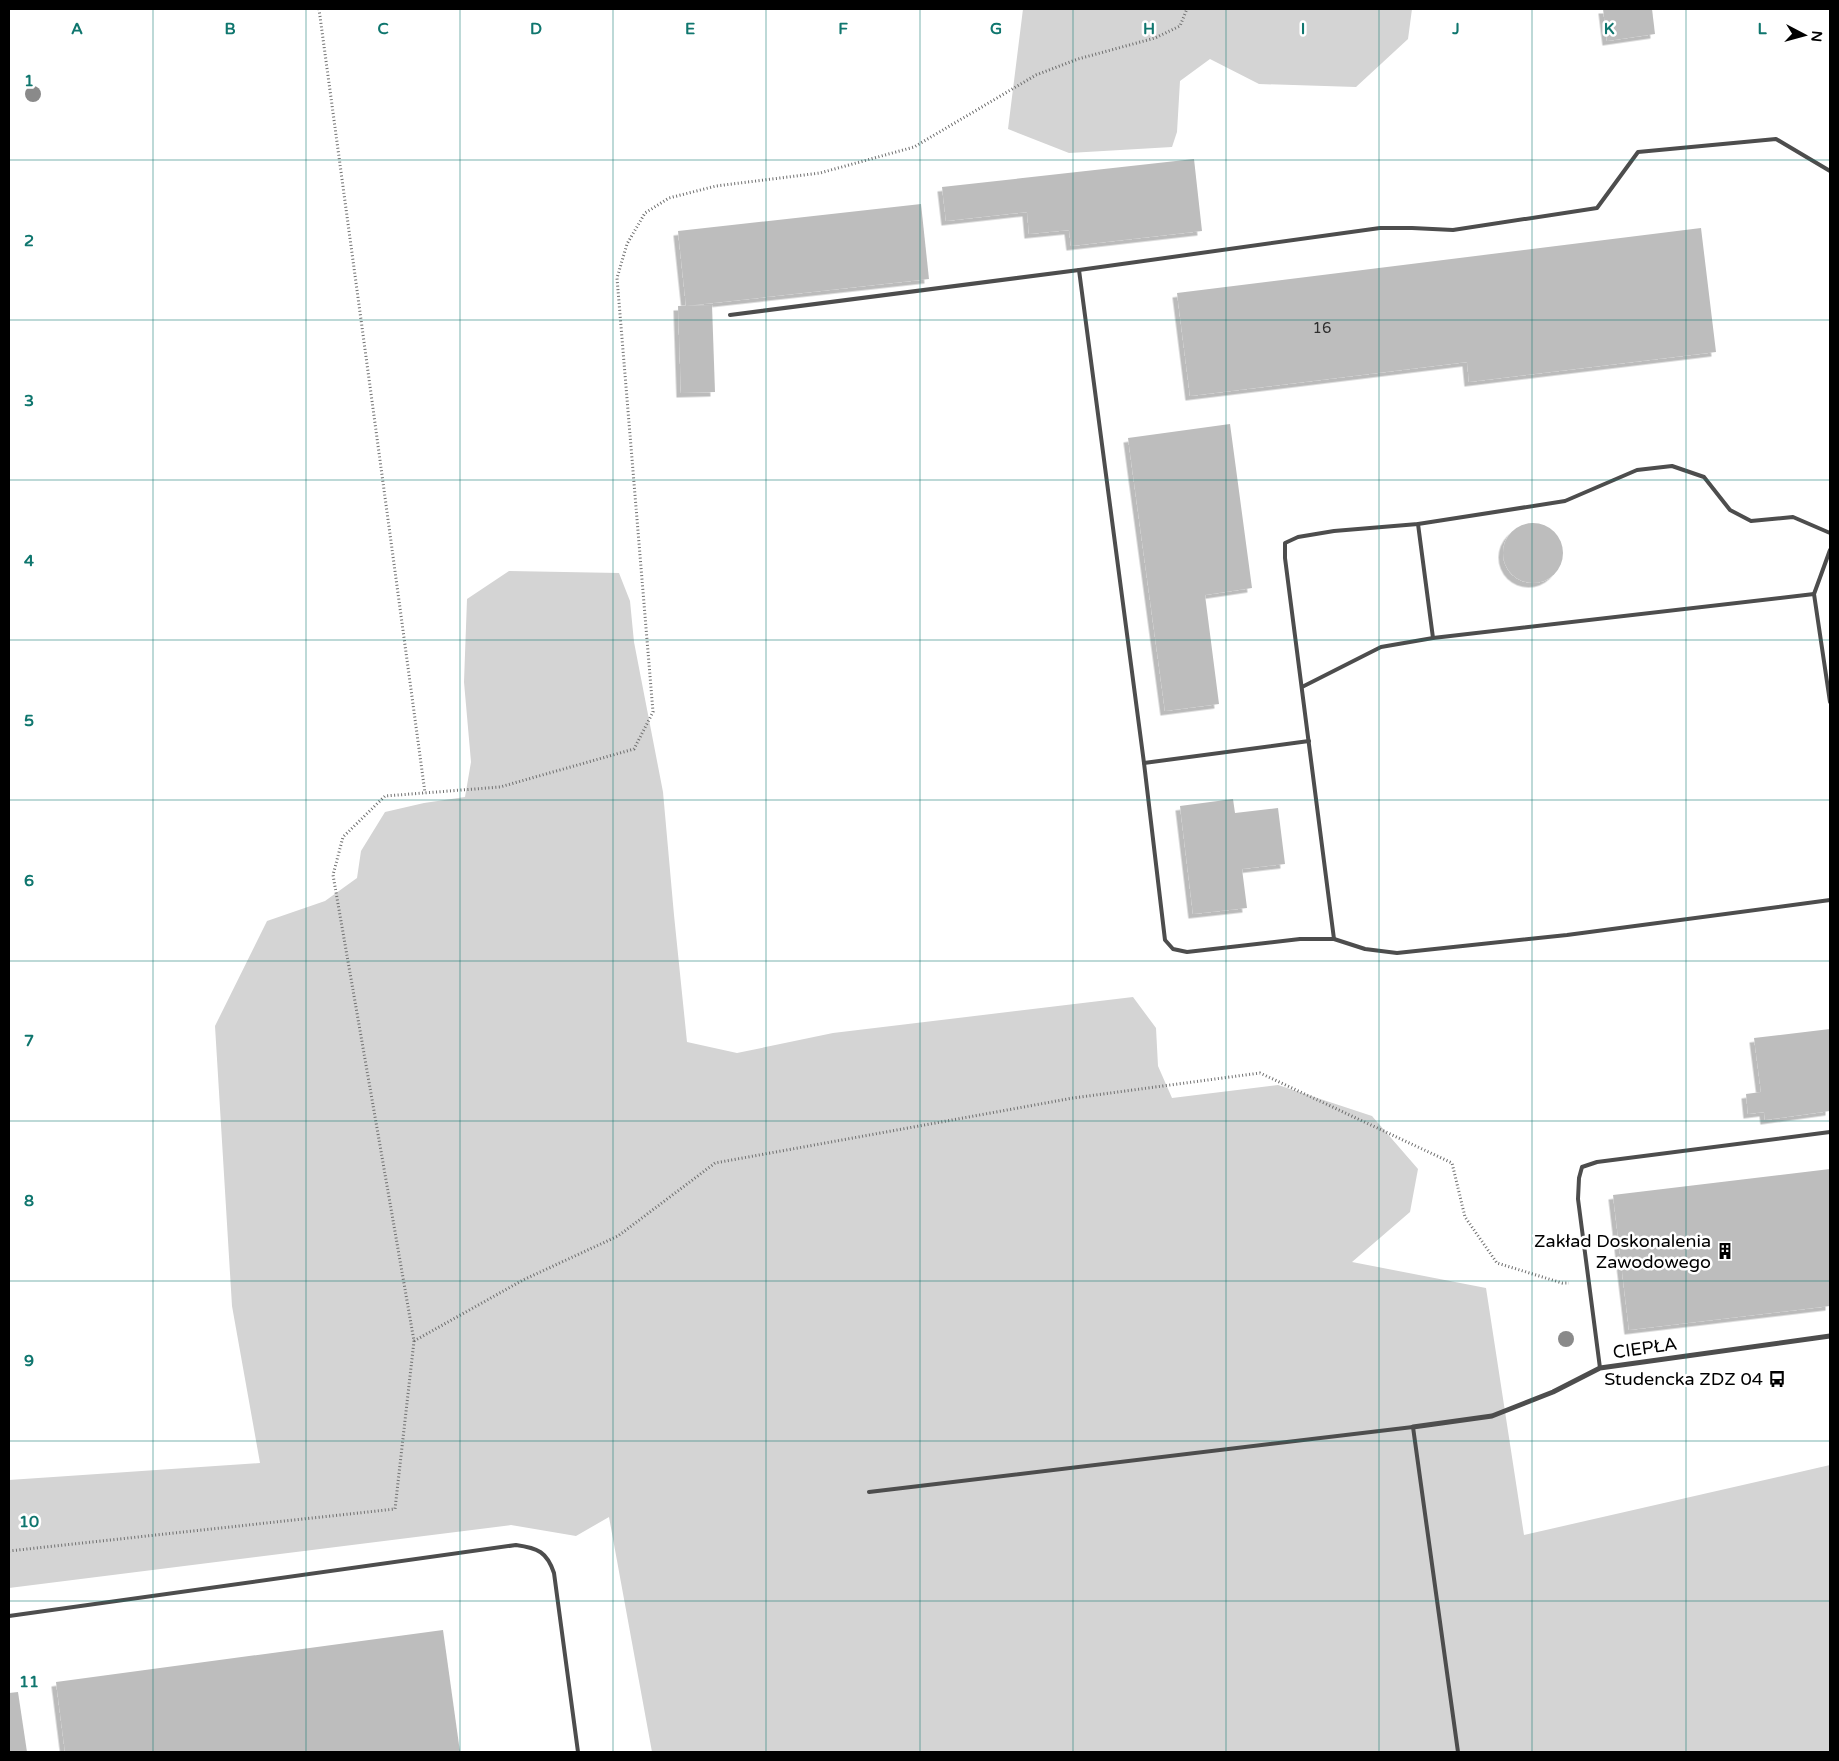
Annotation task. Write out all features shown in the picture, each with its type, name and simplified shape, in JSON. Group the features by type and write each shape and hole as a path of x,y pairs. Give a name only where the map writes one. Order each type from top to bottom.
{"street":[{"name":"CIEPŁA","path":"1413,1427 1492,1416 1553,1392 1600,1368 1830,1336"}],"lane":[{"path":"730,315 1079,270 1380,228 1453,230 1597,208 1638,152 1776,139 1830,170"},
{"path":"1079,270 1144,764 1165,940 1173,949 1187,952 1300,939 1334,939 1365,949 1397,953 1567,936 1830,900"},
{"path":"1334,939 1284,558 1286,542 1298,536 1418,524 1565,500 1637,470 1672,466 1704,477 1730,510 1751,521 1793,517 1830,533"},
{"path":"1418,524 1433,638"},
{"path":"1830,550 1814,594 1830,702"},
{"path":"1302,687 1381,647 1433,638 1814,594"},
{"path":"1144,764 1309,741"},
{"path":"1600,1368 1578,1198 1579,1178 1582,1167 1597,1162 1830,1132"},
{"path":"869,1492 1413,1427 1458,1752"},
{"path":"9,1616 516,1545 535,1548 550,1562 554,1574 578,1752"}],"path":[{"path":"319,9 425,793"},
{"path":"9,1552 395,1509 414,1341 333,875 343,836 385,796 500,787 634,749 653,712 617,278 627,244 646,213 669,198 716,186 820,173 914,147 1036,75 1078,59 1155,38 1180,26 1187,9"},
{"path":"414,1341 523,1280 618,1236 715,1163 1073,1098 1260,1073 1452,1163 1465,1217 1497,1263 1562,1283 1589,1284"}],"shaded area":[{"path":"1023,9 1412,9 1408,39 1356,87 1259,84 1210,59 1180,81 1177,132 1172,147 1069,153 1008,129"},
{"path":"509,571 619,573 630,601 634,642 663,792 687,1042 737,1053 833,1033 1133,997 1156,1028 1158,1066 1172,1098 1278,1085 1372,1116 1418,1169 1410,1212 1352,1262 1486,1288 1524,1535 1830,1465 1830,1752 652,1752 609,1517 576,1536 511,1525 9,1588 9,1480 260,1463 232,1306 215,1026 267,921 325,901 357,878 361,851 385,812 424,803 465,797 471,762 464,682 467,599"}],"building":[{"path":"1603,9 1652,9 1655,34 1607,41"},
{"path":"1194,159 1202,231 1071,246 1069,230 1029,234 1027,212 946,221 942,187"},
{"path":"921,204 929,279 686,306 678,231"},
{"path":"1701,228 1716,352 1469,382 1467,362 1190,396 1177,293"},
{"path":"712,305 715,392 681,393 678,306"},
{"path":"1230,424 1252,588 1205,595 1219,704 1165,711 1128,438"},
{"path":"1527,523 1539,523 1550,528 1558,536 1563,547 1561,565 1550,578 1539,583 1527,583 1516,578 1508,570 1503,559 1503,547 1508,536 1516,528"},
{"path":"1233,799 1235,813 1278,808 1285,864 1242,869 1247,908 1193,914 1180,806"},
{"path":"1830,1029 1830,1111 1765,1120 1764,1112 1748,1114 1746,1094 1761,1092 1754,1038"},
{"name":"Zakład Doskonalenia Zawodowego","path":"1830,1169 1830,1306 1629,1330 1613,1195"},
{"path":"443,1630 460,1752 65,1752 56,1682"},
{"path":"18,1692 27,1752 9,1752 9,1693"}],"place":[{"name":"Zakład Doskonalenia Zawodowego","path":"1725,1251"},
{"name":"Studencka ZDZ 04","path":"1777,1379"}]}
